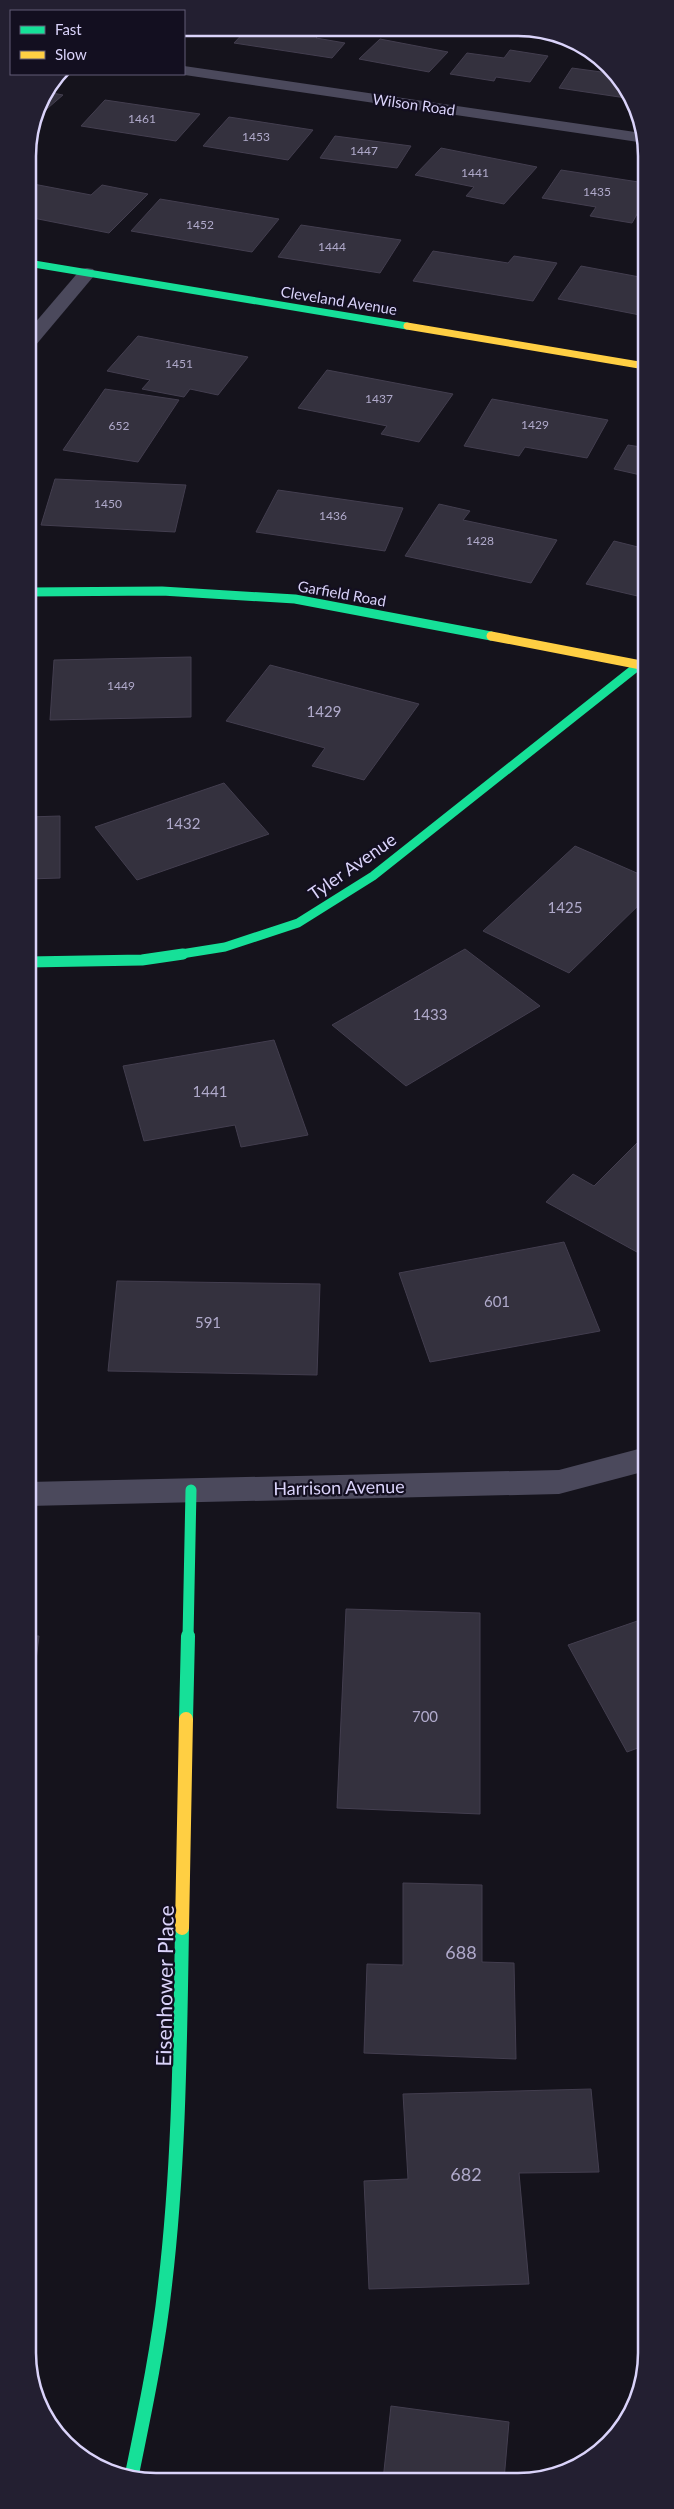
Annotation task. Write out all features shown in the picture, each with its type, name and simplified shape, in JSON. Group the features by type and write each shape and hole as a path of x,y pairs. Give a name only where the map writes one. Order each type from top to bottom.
{"street":[{"name":"Wilson Road","path":"185,71 636,137"},
{"name":"Cleveland Avenue","path":"37,265 638,365"},
{"path":"37,331 86,273"},
{"name":"Garfield Road","path":"37,592 162,591 295,600 638,664"},
{"name":"Tyler Avenue","path":"37,962 142,960 224,947 298,923 373,876 638,668"},
{"name":"Harrison Avenue","path":"36,1494 559,1482 637,1461"},
{"name":"Eisenhower Place","path":"134,2470 152,2373 168,2258 179,2096 182,2022 191,1490"}],"building":[{"path":"240,37 317,37 316,38 345,43 332,58 234,43"},
{"path":"380,39 448,52 429,72 359,59"},
{"path":"510,50 548,56 530,82 496,77 494,81 450,74 467,53 504,58"},
{"path":"572,68 604,72 622,97 559,88"},
{"path":"54,93 63,95 45,110"},
{"path":"105,100 200,114 176,141 81,126"},
{"path":"229,117 313,130 288,160 203,146"},
{"path":"335,136 411,146 397,168 320,158"},
{"path":"441,148 537,167 504,204 466,196 474,187 415,175"},
{"path":"561,170 638,182 638,212 632,223 590,216 596,207 542,198"},
{"path":"37,185 91,195 102,185 148,194 109,233 37,219"},
{"path":"160,199 279,219 252,252 131,231"},
{"path":"301,225 401,240 380,273 278,257"},
{"path":"433,251 508,263 514,256 557,263 533,301 413,281"},
{"path":"581,266 638,277 638,315 558,299"},
{"path":"138,336 248,357 218,395 190,389 184,397 142,389 150,380 107,371"},
{"path":"327,370 453,394 419,442 381,434 387,426 298,408"},
{"path":"105,389 179,400 138,462 63,450"},
{"path":"492,399 608,420 587,458 525,447 519,456 464,446"},
{"path":"628,445 638,447 638,474 614,469"},
{"path":"55,479 186,485 175,532 41,525"},
{"path":"278,490 403,508 385,551 256,532"},
{"path":"439,504 470,511 463,520 557,540 531,583 405,556"},
{"path":"614,541 638,547 638,596 586,584"},
{"path":"191,657 191,717 50,720 54,660"},
{"path":"270,665 419,704 364,780 312,766 325,748 226,721"},
{"path":"224,783 269,834 137,880 95,827"},
{"path":"60,816 60,878 37,879 37,817"},
{"path":"575,846 638,873 638,906 569,973 483,931"},
{"path":"465,949 540,1006 406,1086 332,1025"},
{"path":"274,1040 308,1135 241,1147 235,1125 144,1141 123,1066"},
{"path":"638,1142 638,1252 546,1202 573,1174 594,1186"},
{"path":"564,1242 600,1331 430,1362 399,1273"},
{"path":"117,1281 320,1284 317,1375 108,1371"},
{"path":"346,1609 480,1613 480,1814 337,1808"},
{"path":"637,1621 637,1748 627,1752 568,1645"},
{"path":"36,1636 39,1636 36,1657"},
{"path":"403,1883 482,1885 482,1962 514,1963 516,2059 364,2053 367,1964 403,1965"},
{"path":"591,2089 599,2172 519,2173 529,2284 369,2289 364,2181 408,2179 403,2094"},
{"path":"391,2406 509,2422 505,2473 384,2473"}],"traffic: fast":[{"path":"37,264 407,326"},
{"path":"37,592 162,591 295,599 491,636"},
{"path":"37,962 142,960 225,947 298,923 373,876 638,666"},
{"path":"186,1719 191,1490"},
{"path":"133,2470 157,2342 172,2217 180,2052 182,1928"}],"traffic: slow":[{"path":"407,326 638,365"},
{"path":"491,636 638,664"},
{"path":"182,1928 186,1719"}]}
